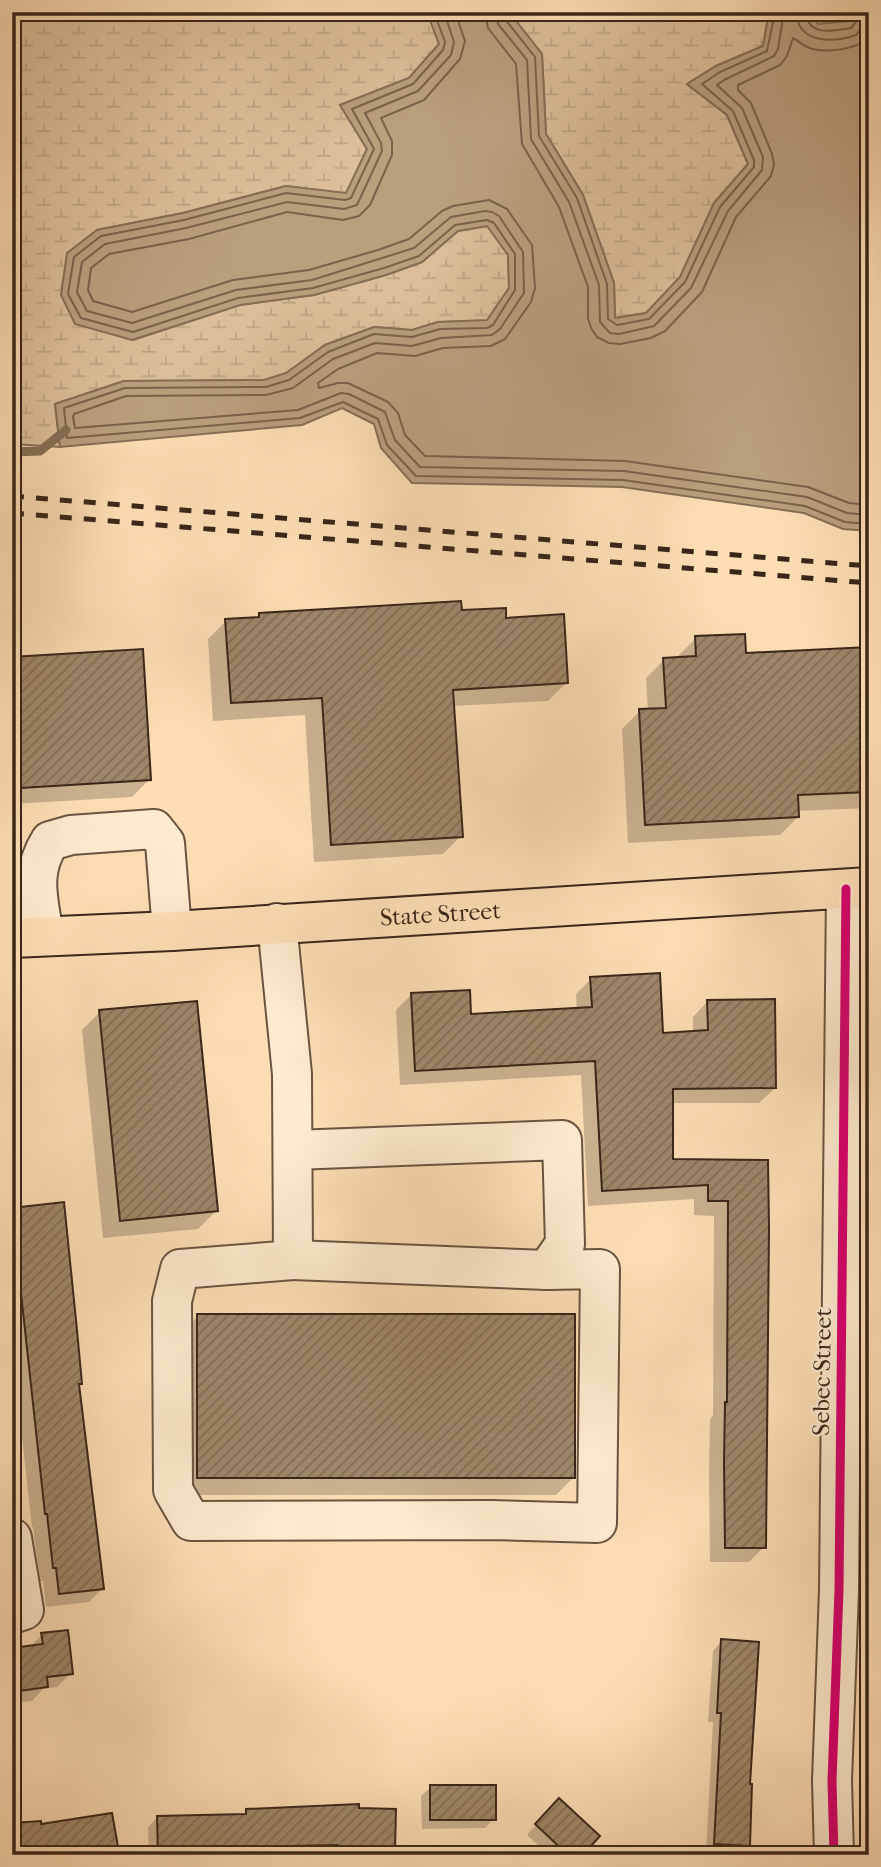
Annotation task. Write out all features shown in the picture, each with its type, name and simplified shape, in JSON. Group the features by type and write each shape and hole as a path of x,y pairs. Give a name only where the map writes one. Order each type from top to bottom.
{"main road":[{"name":"State Street","path":"28,937 172,931 858,888"}],"street":[{"path":"28,937 36,874 41,856 50,841 71,835 154,829 165,843 172,931"},
{"name":"Sebec Street","path":"834,1855 832,1782 854,1590 858,888"},
{"path":"277,923 292,1074 293,1260"},
{"path":"293,1150 562,1140 565,1244 547,1270"},
{"path":"293,1260 547,1270 600,1269 597,1523 491,1520 191,1521 173,1490 172,1301 180,1269 293,1260"},
{"path":"12,1538 24,1610 12,1614"}],"green space":[{"path":"12,12 427,12 439,44 409,78 340,105 367,149 346,194 286,186 183,213 97,230 133,340 240,305 314,295 386,275 422,262 458,231 488,226 508,255 509,288 487,321 438,322 412,330 374,327 325,345 286,374 264,380 124,381 55,404 60,447 12,444"},
{"path":"509,12 769,12 763,46 716,66 687,84 727,115 748,164 714,203 680,277 646,313 615,318 614,283 583,195 546,134 542,54"},
{"path":"810,12 851,12 849,21 818,24"},
{"path":"860,1433 869,1433 869,1559 860,1517"}],"water":[{"path":"427,12 509,12 542,54 546,134 583,195 614,283 615,318 646,313 680,277 714,203 748,164 727,115 687,84 716,66 763,46 769,12 810,12 818,24 849,21 851,12 869,12 869,531 843,529 804,513 622,487 412,483 381,448 374,424 342,408 302,425 60,447 55,404 124,381 264,380 286,373 325,345 374,327 412,330 438,322 487,320 509,288 508,255 487,226 458,231 422,262 386,275 314,295 240,305 132,340 75,324 61,295 67,253 97,230 183,213 286,186 346,193 367,149 340,105 409,78 439,44"}],"building":[{"path":"461,601 462,610 506,608 506,618 564,614 568,683 453,690 463,837 331,845 322,698 231,703 225,619 259,617 259,613"},
{"path":"745,634 746,653 869,647 869,792 798,795 799,817 645,825 639,709 666,708 663,658 696,656 695,636"},
{"path":"143,649 151,780 21,788 12,657"},
{"path":"660,973 663,1033 708,1030 707,1000 775,999 776,1088 673,1089 673,1159 768,1160 766,1548 725,1548 728,1201 708,1201 708,1185 602,1191 595,1061 415,1071 411,993 470,990 471,1014 592,1007 590,977"},
{"path":"197,1001 218,1211 120,1221 99,1010"},
{"path":"64,1202 82,1384 79,1384 104,1589 59,1594 45,1514 20,1284 12,1245 12,1208"},
{"path":"197,1314 575,1314 575,1478 197,1478"},
{"path":"68,1630 73,1674 47,1677 48,1687 12,1692 12,1648 43,1644 41,1633"},
{"path":"721,1639 759,1642 750,1784 750,1846 714,1844 721,1713 717,1713"},
{"path":"430,1785 496,1785 496,1820 430,1820"},
{"path":"559,1798 600,1836 583,1855 568,1855 535,1824"},
{"path":"359,1804 359,1808 396,1809 395,1849 337,1848 337,1845 289,1846 289,1854 158,1855 157,1816 246,1814 246,1809"},
{"path":"112,1813 119,1852 103,1855 12,1855 12,1823 41,1821 41,1824"}],"waterway":[{"path":"12,452 40,451 66,430"}],"railway":[{"path":"12,496 869,566"},
{"path":"12,513 869,583"}],"cycle path":[{"path":"834,1855 832,1781 839,1590 846,889"}]}
